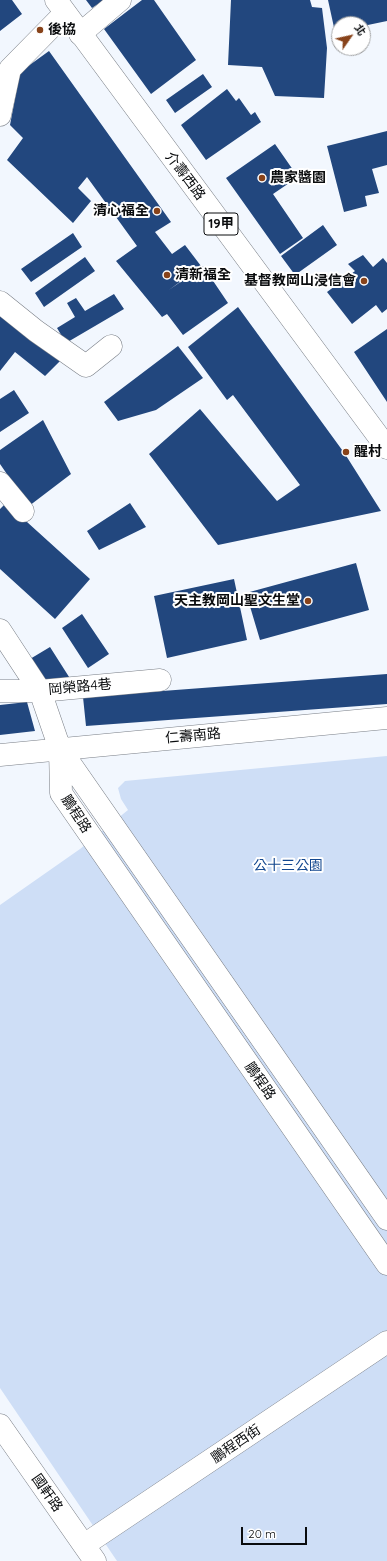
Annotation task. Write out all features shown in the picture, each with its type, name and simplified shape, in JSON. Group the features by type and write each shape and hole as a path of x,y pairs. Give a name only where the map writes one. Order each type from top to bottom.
{"street":[{"path":"80,34 120,0"},
{"path":"0,115 5,67 60,6"},
{"name":"介壽西路","path":"60,6 387,448"},
{"path":"0,302 36,331 86,366 111,346"},
{"path":"0,482 23,511"},
{"path":"0,630 40,691 60,749"},
{"name":"岡榮路4巷","path":"0,691 40,691 160,680"},
{"name":"仁壽南路","path":"0,755 387,718"},
{"name":"鵬程路","path":"60,749 387,1219"},
{"name":"鵬程路","path":"60,749 61,793 387,1264"},
{"name":"鵬程西街","path":"89,1553 387,1342"},
{"name":"國軒路","path":"0,1425 89,1553"}],"green space":[{"name":"公十三公園","path":"387,756 387,1561 117,1561 0,1388 0,905 80,849 128,810 121,799 118,788 125,781"}],"building":[{"path":"0,0 12,0 22,14 0,31"},
{"path":"86,0 104,0 92,8"},
{"path":"142,0 154,0 196,60 151,94 104,29"},
{"path":"231,0 310,0 312,7 322,8 327,48 324,98 275,96 262,67 228,65"},
{"path":"328,0 387,0 387,21 371,24 371,16 332,16"},
{"path":"49,51 171,222 155,232 172,254 185,245 201,266 169,290 203,266 228,303 183,335 167,314 162,317 116,261 137,246 87,177 78,188 91,201 73,223 7,160 23,138 10,125 20,72"},
{"path":"203,74 212,87 175,113 166,100"},
{"path":"227,89 236,101 239,98 251,115 255,112 261,122 206,160 181,125"},
{"path":"387,131 387,165 372,169 379,193 365,196 367,206 344,212 327,146"},
{"name":"農家醬園","path":"275,144 298,177 273,194 303,238 280,254 226,178"},
{"path":"323,225 337,245 295,275 281,256"},
{"path":"73,233 82,247 31,282 21,269"},
{"name":"基督教岡山浸信會","path":"363,255 373,267 383,258 387,263 387,309 382,313 376,305 352,324 327,292 355,271 348,264"},
{"path":"85,257 95,271 44,307 35,293"},
{"path":"114,294 124,309 66,343 57,328 75,317 67,303 76,298 85,311"},
{"path":"238,307 345,454 381,511 218,545 149,454 200,409 277,501 300,485 233,395 227,400 188,347"},
{"path":"0,311 60,361 45,376 15,352 0,371"},
{"path":"387,329 387,402 354,352"},
{"path":"178,346 203,378 156,410 118,421 104,402"},
{"path":"14,390 29,413 0,432 0,399"},
{"path":"43,420 71,474 29,506 0,464 0,450"},
{"path":"6,503 90,579 55,619 0,569 0,509"},
{"path":"130,503 146,527 99,550 87,531"},
{"name":"天主教岡山聖文生堂","path":"356,563 369,610 260,640 246,593"},
{"path":"234,579 247,640 167,658 154,596"},
{"path":"82,614 109,654 88,668 62,628"},
{"path":"50,647 71,680 51,693 30,659"},
{"path":"387,674 387,704 86,726 83,697"},
{"path":"27,702 35,731 0,735 0,705"}],"place":[{"name":"後協","path":"40,30"},
{"name":"農家醬園","path":"262,178"},
{"name":"清心福全","path":"157,211"},
{"name":"清新福全","path":"167,275"},
{"name":"基督教岡山浸信會","path":"364,281"},
{"name":"醒村","path":"346,452"},
{"name":"天主教岡山聖文生堂","path":"308,601"}]}
